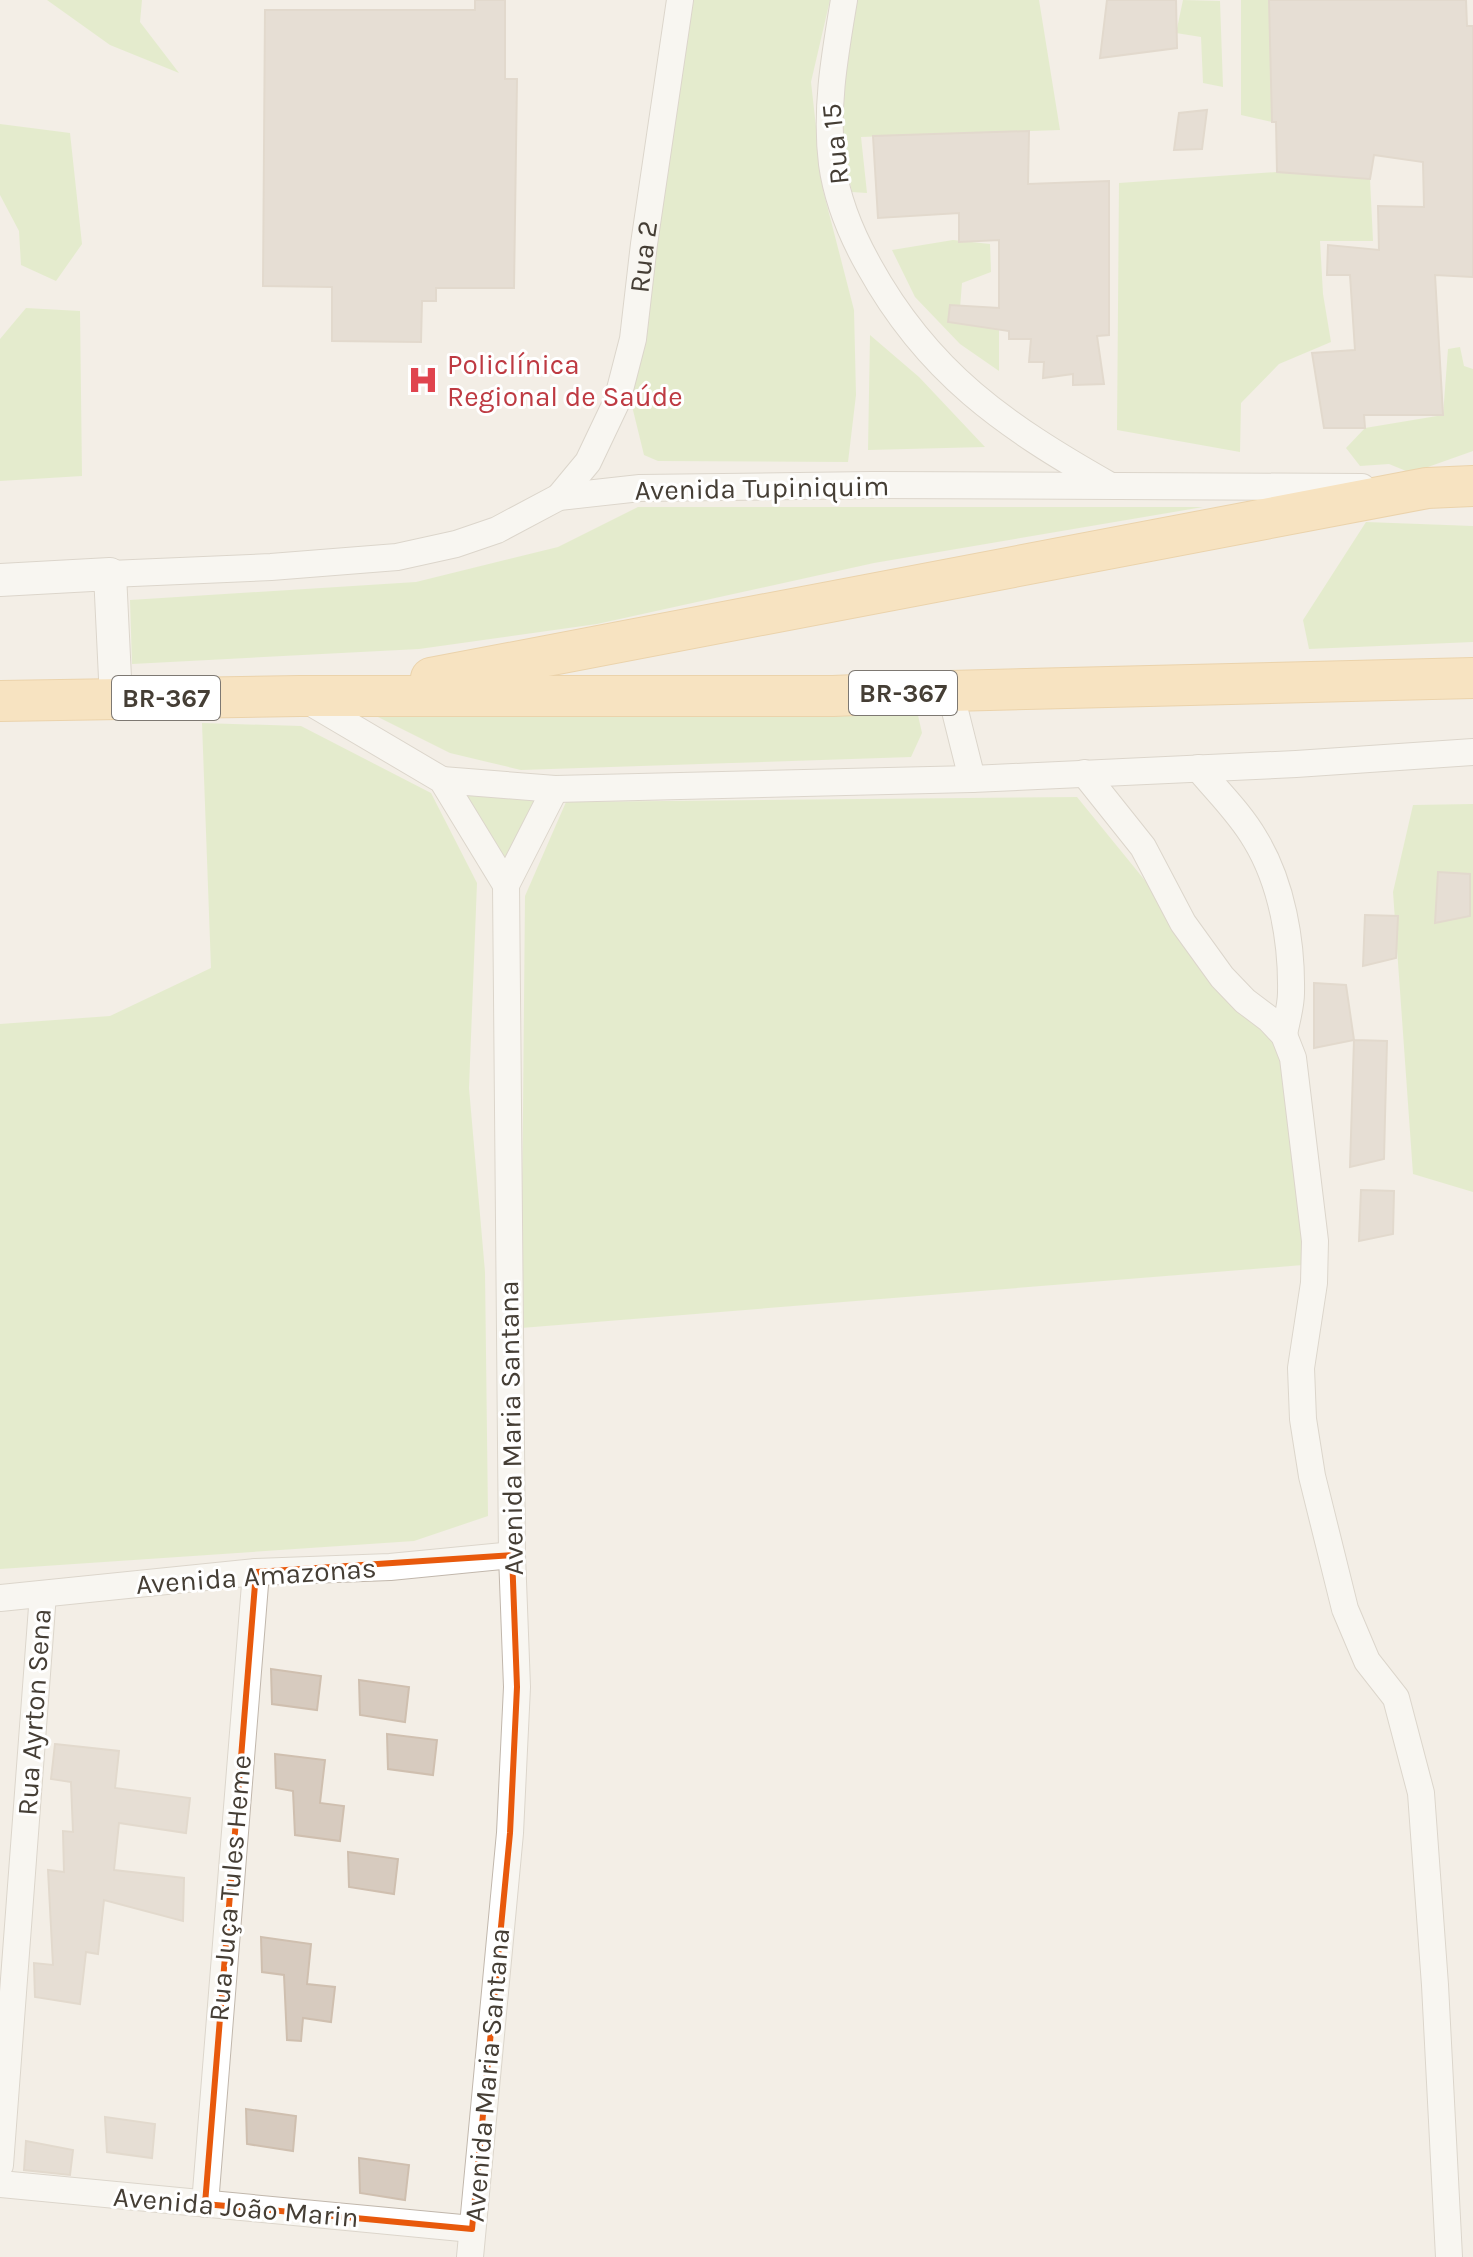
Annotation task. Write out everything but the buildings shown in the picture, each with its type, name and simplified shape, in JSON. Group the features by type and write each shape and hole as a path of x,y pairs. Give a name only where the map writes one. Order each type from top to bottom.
{"main road":[{"name":"BR-367","path":"316,696 639,640 1427,488 1473,486"},
{"name":"BR-367","path":"0,701 316,696 833,696 1473,678"}],"street":[{"name":"Rua 2","path":"559,497 588,462 617,401 633,339 680,0"},
{"name":"Rua 15","path":"844,0 830,90 832,163 852,234 903,322 944,370 994,413 1037,444 1110,485"},
{"name":"Avenida Tupiniquim","path":"110,574 271,567 397,557 456,544 497,530 559,497 640,488 1110,485 1427,488"},
{"path":"0,580 110,574 116,699"},
{"path":"950,691 972,779"},
{"path":"316,696 442,780 506,885"},
{"path":"442,780 555,789 972,779 1473,752"},
{"path":"1198,768 1255,838 1270,867 1289,956 1291,996 1284,1035"},
{"path":"1084,773 1143,847 1183,923 1222,977 1284,1035 1293,1058 1315,1241 1314,1283 1301,1368 1303,1419 1312,1476 1345,1609 1367,1661 1396,1698 1421,1793 1435,1985 1449,2257"},
{"path":"506,885 555,789"},
{"name":"Avenida Maria Santana","path":"470,2257 510,1833 517,1687 512,1555 506,885"},
{"name":"Avenida Amazonas","path":"0,1598 256,1572 390,1567 512,1555"},
{"name":"Rua Juça Tules Heme","path":"205,2204 256,1572"},
{"name":"Rua Ayrton Sena","path":"0,2165 43,1594"},
{"name":"Avenida João Marin","path":"0,2184 472,2229"}],"highlighted area":[{"path":"512,1555 517,1687 510,1833 472,2229 205,2204 256,1572"}],"green space":[{"path":"47,0 142,0 140,22 179,73 110,45"},
{"path":"692,0 830,0 811,82 823,190 854,310 856,395 848,462 658,461 644,455 632,406 641,266"},
{"path":"857,0 1039,0 1060,130 861,137 867,193 852,192 840,137 839,85"},
{"path":"1183,0 1220,1 1223,87 1203,83 1201,37 1176,33"},
{"path":"1241,0 1269,0 1272,122 1241,115"},
{"path":"0,124 70,133 82,244 56,281 21,265 19,231 0,195"},
{"path":"1277,172 1370,179 1373,241 1320,241 1323,294 1331,342 1279,364 1241,403 1240,452 1117,430 1119,183"},
{"path":"953,240 990,244 991,272 962,283 960,308 974,326 999,329 999,371 960,344 915,297 892,250"},
{"path":"26,308 80,311 82,476 0,481 0,339"},
{"path":"870,335 919,377 985,447 868,450"},
{"path":"1460,347 1464,366 1473,369 1473,451 1411,473 1389,464 1360,466 1346,448 1365,428 1443,415 1448,349"},
{"path":"638,507 1203,507 874,563 597,624 419,649 132,664 130,600 416,582 558,547"},
{"path":"1366,522 1473,526 1473,642 1309,649 1303,620"},
{"path":"915,702 922,733 911,757 521,770 450,753 358,707"},
{"path":"202,723 301,726 431,793 477,883 469,1088 485,1272 488,1516 414,1541 0,1569 0,1024 110,1016 211,968"},
{"path":"442,780 555,789 506,885"},
{"path":"1077,797 1156,894 1284,1035 1315,1264 521,1328 525,896 566,802"},
{"path":"1473,804 1473,1192 1413,1174 1393,892 1413,805"}],"place":[{"name":"Policlínica Regional de Saúde","path":"423,380"}]}
